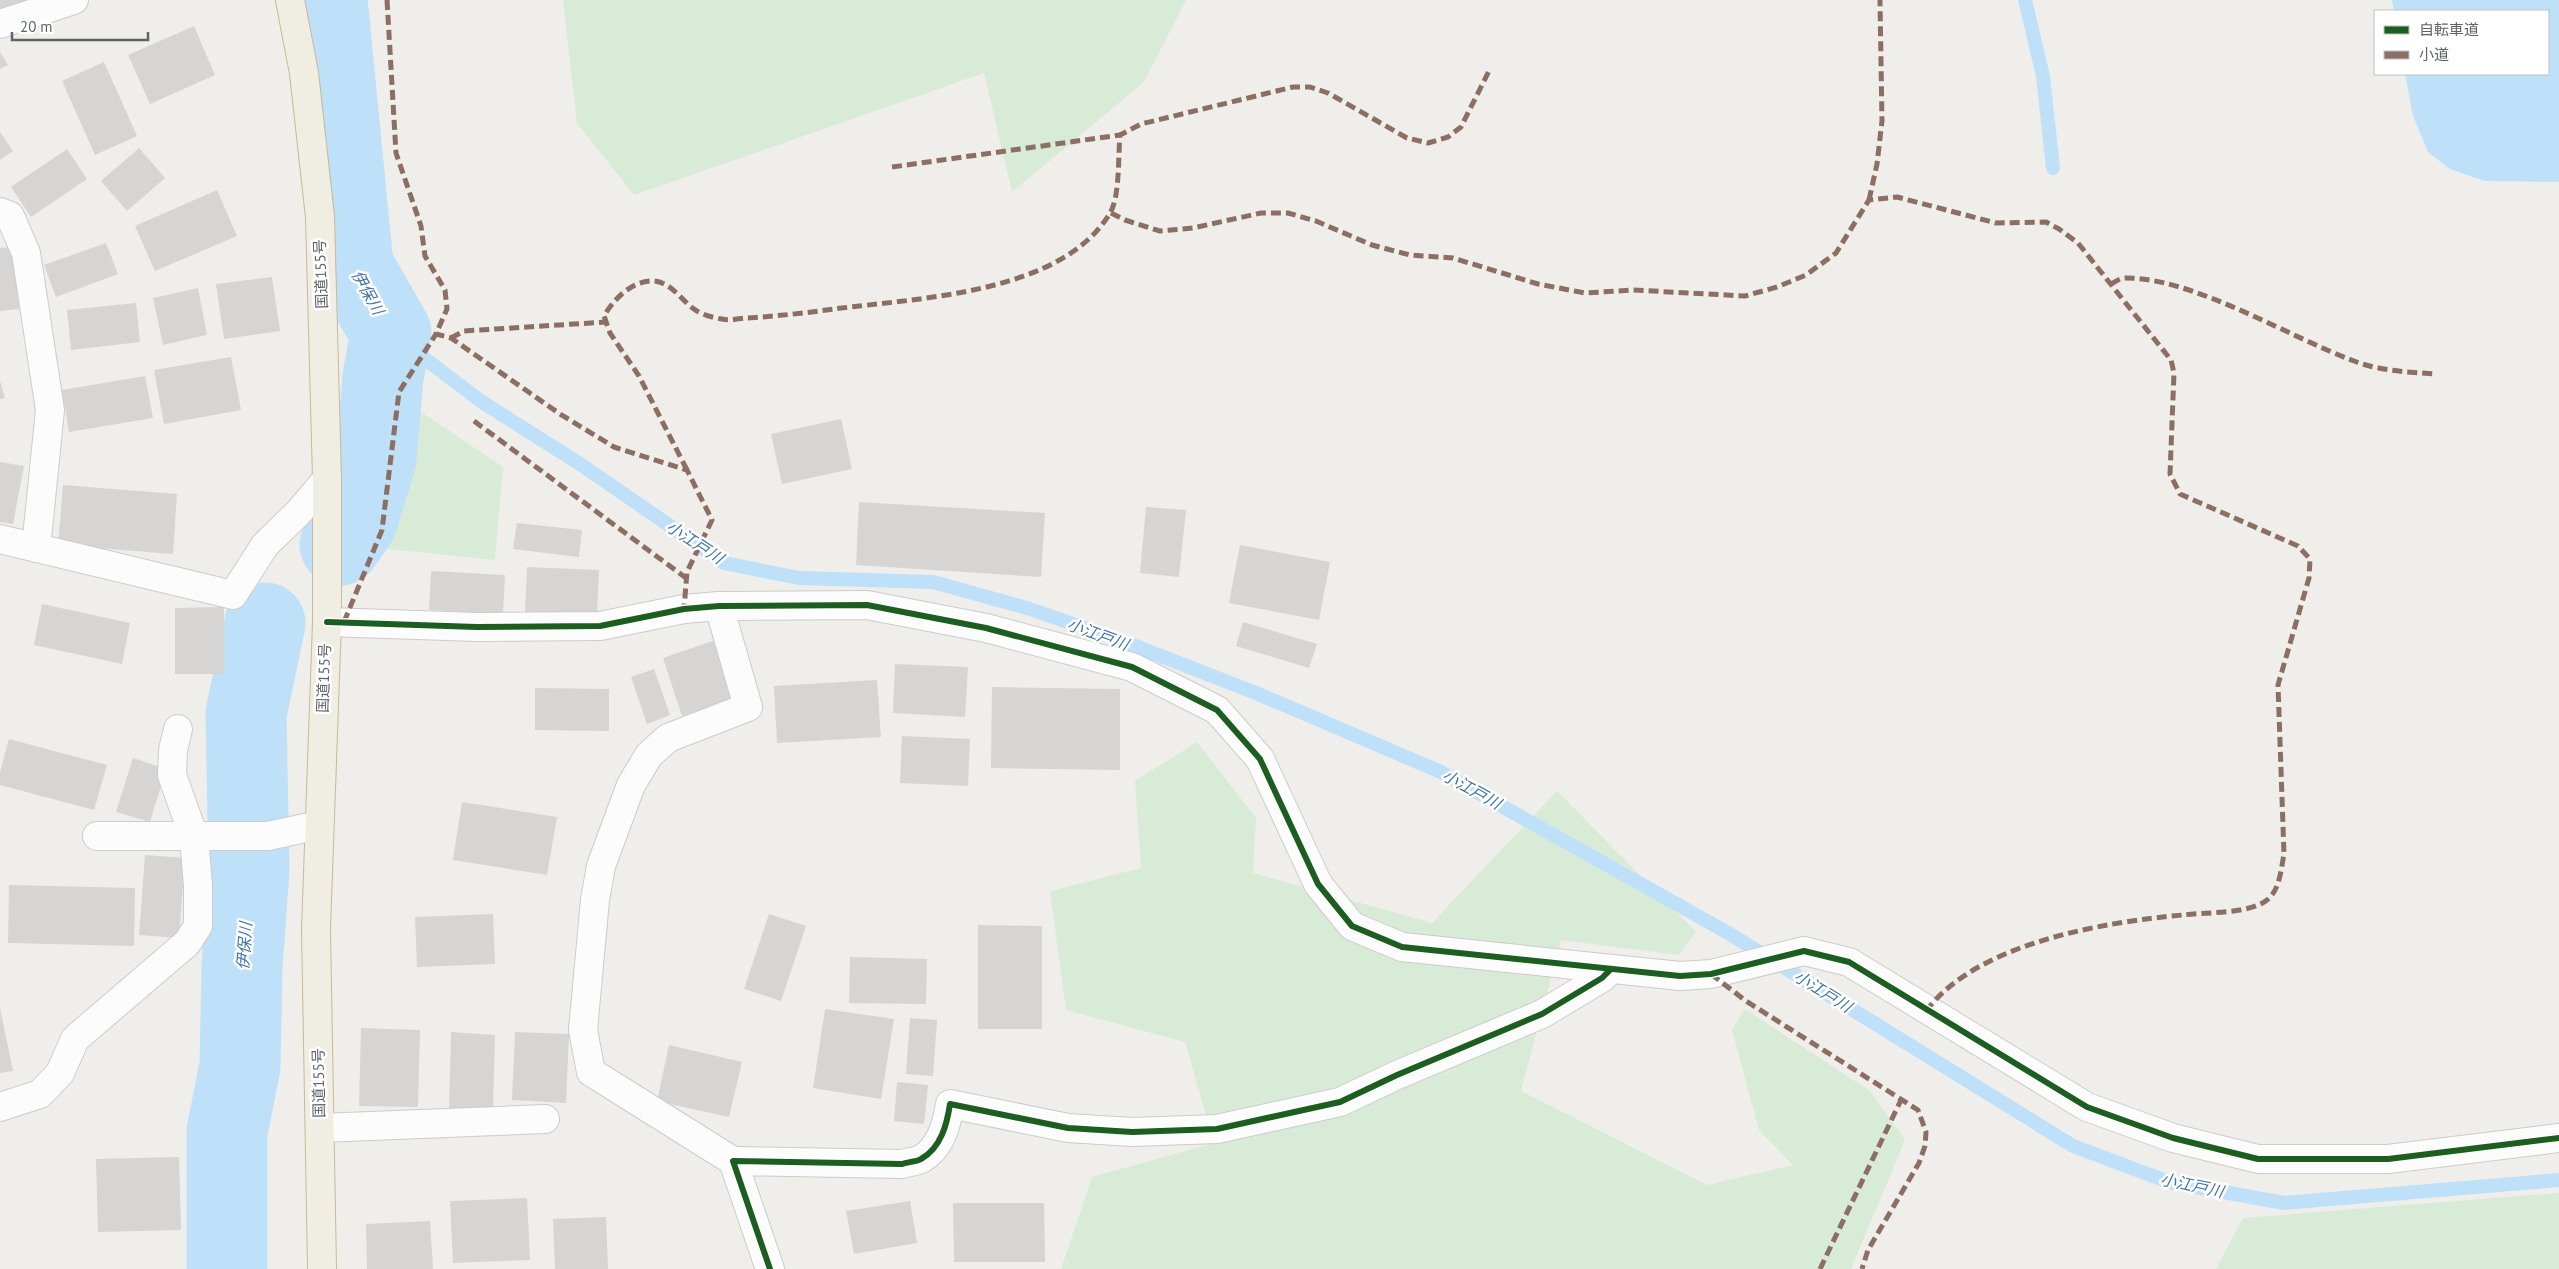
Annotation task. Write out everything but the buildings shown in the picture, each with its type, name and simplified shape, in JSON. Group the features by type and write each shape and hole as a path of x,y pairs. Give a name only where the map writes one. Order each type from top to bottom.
{"highway":[{"name":"国道155号","path":"290,0 304,73 320,217 328,479 327,622 316,928 322,1269"}],"street":[{"path":"0,24 74,0"},
{"path":"0,212 10,216 26,253 50,410 36,548"},
{"path":"0,540 233,595 265,545 298,513 328,479"},
{"path":"327,622 477,627 600,626 684,609 720,606 867,605 986,628 1132,667 1217,710 1260,759 1318,884 1352,926 1402,947 1680,976 1711,974 1804,951 1849,962 2087,1107 2174,1138 2258,1159 2388,1159 2559,1138"},
{"path":"720,606 748,707 668,738 649,755 631,785 601,866 595,900 583,1030 591,1072 733,1161 902,1164 921,1159 937,1144 946,1127 950,1104 1068,1128 1132,1132 1217,1128 1340,1102 1396,1075 1542,1014 1602,978 1611,969"},
{"path":"0,1107 40,1094 60,1074 75,1040 187,943 198,926 198,886 194,837 172,775 173,750 178,729"},
{"path":"98,836 268,836 320,825"},
{"path":"320,1128 544,1119"},
{"path":"733,1161 770,1269"}],"green space":[{"path":"563,0 1186,0 1144,82 1012,192 984,73 634,195 577,123"},
{"path":"405,401 503,467 495,560 388,549"},
{"path":"1197,742 1256,818 1253,873 1432,923 1557,791 1696,932 1679,955 1561,940 1521,1091 1707,1185 1793,1165 1759,1130 1732,1030 1745,1009 1870,1091 1905,1140 1851,1269 1061,1269 1092,1177 1214,1143 1185,1042 1066,1010 1050,891 1141,868 1135,781"},
{"path":"2559,1193 2559,1269 2216,1269 2243,1218"}],"water":[{"path":"2392,0 2559,0 2559,182 2485,181 2450,169 2428,152 2413,116 2405,75 2549,75 2549,10 2394,10"}],"waterway":[{"name":"伊保川","path":"327,0 353,266 391,333 383,377 376,459 357,521 340,545"},
{"path":"2025,0 2043,76 2053,168"},
{"name":"小江戸川","path":"391,333 482,402 580,464 724,563 799,578 933,582 1027,608 1125,642 1256,693 1441,772 1730,934 2073,1146 2169,1182 2284,1203 2559,1180"},
{"name":"伊保川","path":"227,1269 227,1132 240,1066 242,966 249,870 246,714 265,623"}],"marked path":[{"path":"387,0 396,153 421,226 425,256 445,290 447,309 436,334 451,338 560,414 614,447 687,470 712,520 687,572 684,609"},
{"path":"1869,200 1877,164 1882,121 1880,0"},
{"path":"687,470 639,376 610,333 604,316 618,297 631,287 646,282 661,282 700,312 728,320 906,301 986,287 1024,276 1058,261 1088,240 1110,213 1116,197 1120,135 1141,124 1293,87 1310,87 1328,93 1407,138 1428,143 1448,137 1461,127 1489,71"},
{"path":"892,167 1120,135"},
{"path":"1111,213 1125,220 1160,231 1193,228 1261,213 1288,213 1316,221 1372,245 1410,255 1453,258 1538,284 1585,293 1633,290 1745,296 1777,287 1806,275 1836,253 1869,200 1897,197 1996,223 2046,222 2078,243 2171,360 2174,373 2170,474 2180,494 2298,546 2310,559 2309,578 2278,685 2284,854 2281,873 2275,891 2271,896 2259,905 2250,908 2117,923 2080,930 2009,952 1977,968 1949,987 1927,1010"},
{"path":"2111,284 2125,278 2151,280 2180,287 2210,297 2354,361 2374,367 2436,374"},
{"path":"451,338 464,331 606,322"},
{"path":"344,622 382,530 399,392 436,334"},
{"path":"474,421 686,578"},
{"path":"1711,974 1746,1001 1918,1110 1926,1132 1925,1146 1919,1163 1868,1250 1862,1269"},
{"path":"1820,1269 1901,1100"}],"cycle path":[{"path":"327,622 477,627 600,626 684,609 719,606 867,605 986,628 1132,667 1217,710 1260,759 1318,884 1352,926 1402,947 1680,976 1711,974 1804,951 1849,962 2087,1107 2173,1138 2258,1159 2388,1159 2559,1138"},
{"path":"770,1269 733,1161 902,1164 917,1161 934,1149 945,1127 950,1104 1068,1128 1132,1132 1217,1129 1340,1102 1397,1075 1542,1014 1602,978 1611,969"}]}
